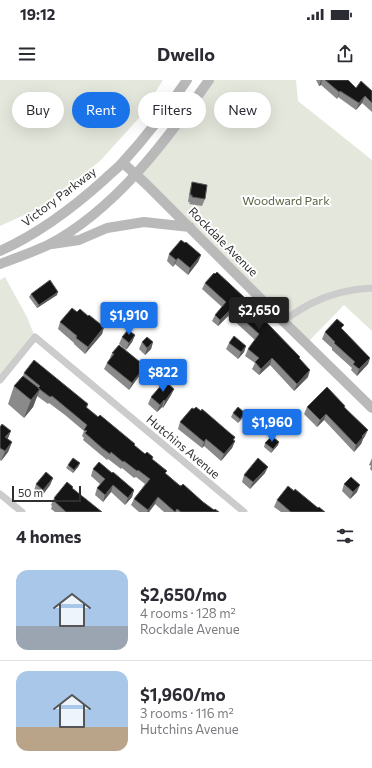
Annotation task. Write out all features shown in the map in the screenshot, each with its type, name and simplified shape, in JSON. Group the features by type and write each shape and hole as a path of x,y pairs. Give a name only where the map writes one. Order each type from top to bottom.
{"street":[{"name":"Victory Parkway","path":"0,251 58,217 90,192 123,163 148,133 187,80"},
{"path":"0,264 48,244 91,216 113,198 136,174 175,126 209,80"},
{"name":"Rockdale Avenue","path":"123,163 190,227 282,321 372,408"},
{"path":"48,244 79,240 107,228 144,222 190,227"},
{"path":"282,321 310,303 331,295 352,290 372,288"},
{"name":"Hutchins Avenue","path":"0,380 35,337 244,512"},
{"path":"0,494 22,512"}],"green space":[{"path":"0,80 163,80 155,92 138,92 138,119 130,128 130,92 72,92 72,128 130,128 100,161 42,207 0,226"},
{"name":"Woodward Park","path":"209,80 296,80 298,101 372,160 372,331 344,305 306,344 136,174 172,128 206,128 206,92 200,92"},
{"path":"5,277 27,317 35,337 0,380 0,280"}],"building":[{"path":"325,80 348,80 356,88 361,81 372,91 372,103 365,96 359,103 340,91 339,92"},
{"path":"192,182 207,185 205,199 192,197 192,195 190,195"},
{"path":"181,240 185,243 186,242 201,255 190,268 178,258 176,260 169,254"},
{"path":"217,272 258,310 257,311 268,322 267,323 300,357 299,358 310,370 297,384 272,358 261,369 255,362 259,358 248,349 259,334 235,312 230,310 220,320 215,315 226,302 205,283 214,273 215,274"},
{"path":"50,280 58,292 39,305 31,294"},
{"path":"72,308 77,312 80,309 104,327 88,347 76,338 77,336 60,322"},
{"path":"337,319 344,325 341,328 370,358 359,369 353,364 355,362 334,343 335,342 325,332"},
{"path":"128,330 135,335 129,343 122,337"},
{"path":"234,336 246,346 241,352 229,343"},
{"path":"147,337 153,342 147,348 142,342"},
{"path":"119,345 145,366 132,383 107,363 114,354 112,353"},
{"path":"34,360 88,404 86,407 98,417 100,415 145,454 147,452 153,457 152,459 167,471 165,473 179,485 181,486 183,484 203,502 219,512 181,512 177,509 175,512 158,497 148,510 134,499 150,479 124,461 123,462 111,452 110,454 102,448 85,433 87,431 84,430 87,425 52,396 50,397 38,388 40,386 24,373"},
{"path":"23,376 40,389 31,400 14,386"},
{"path":"165,381 174,389 160,405 151,397"},
{"path":"327,387 345,406 344,407 368,430 356,445 326,414 320,420 307,407"},
{"path":"196,407 201,411 202,409 235,437 233,440 235,441 224,454 206,439 204,442 180,422 192,408 194,409"},
{"path":"238,407 245,413 240,419 233,413"},
{"path":"2,424 11,431 5,437 12,442 5,451 0,448 0,427"},
{"path":"272,436 279,442 273,449 265,443"},
{"path":"73,458 80,463 74,470 68,465"},
{"path":"258,458 268,467 253,482 244,475"},
{"path":"99,462 134,490 128,498 113,485 105,495 97,488 105,479 93,469"},
{"path":"46,472 53,478 43,490 36,484"},
{"path":"351,477 360,485 353,492 344,484"},
{"path":"67,482 73,487 72,488 102,512 66,512 54,501 54,498"},
{"path":"288,486 294,491 295,489 325,512 291,512 277,500"}]}
